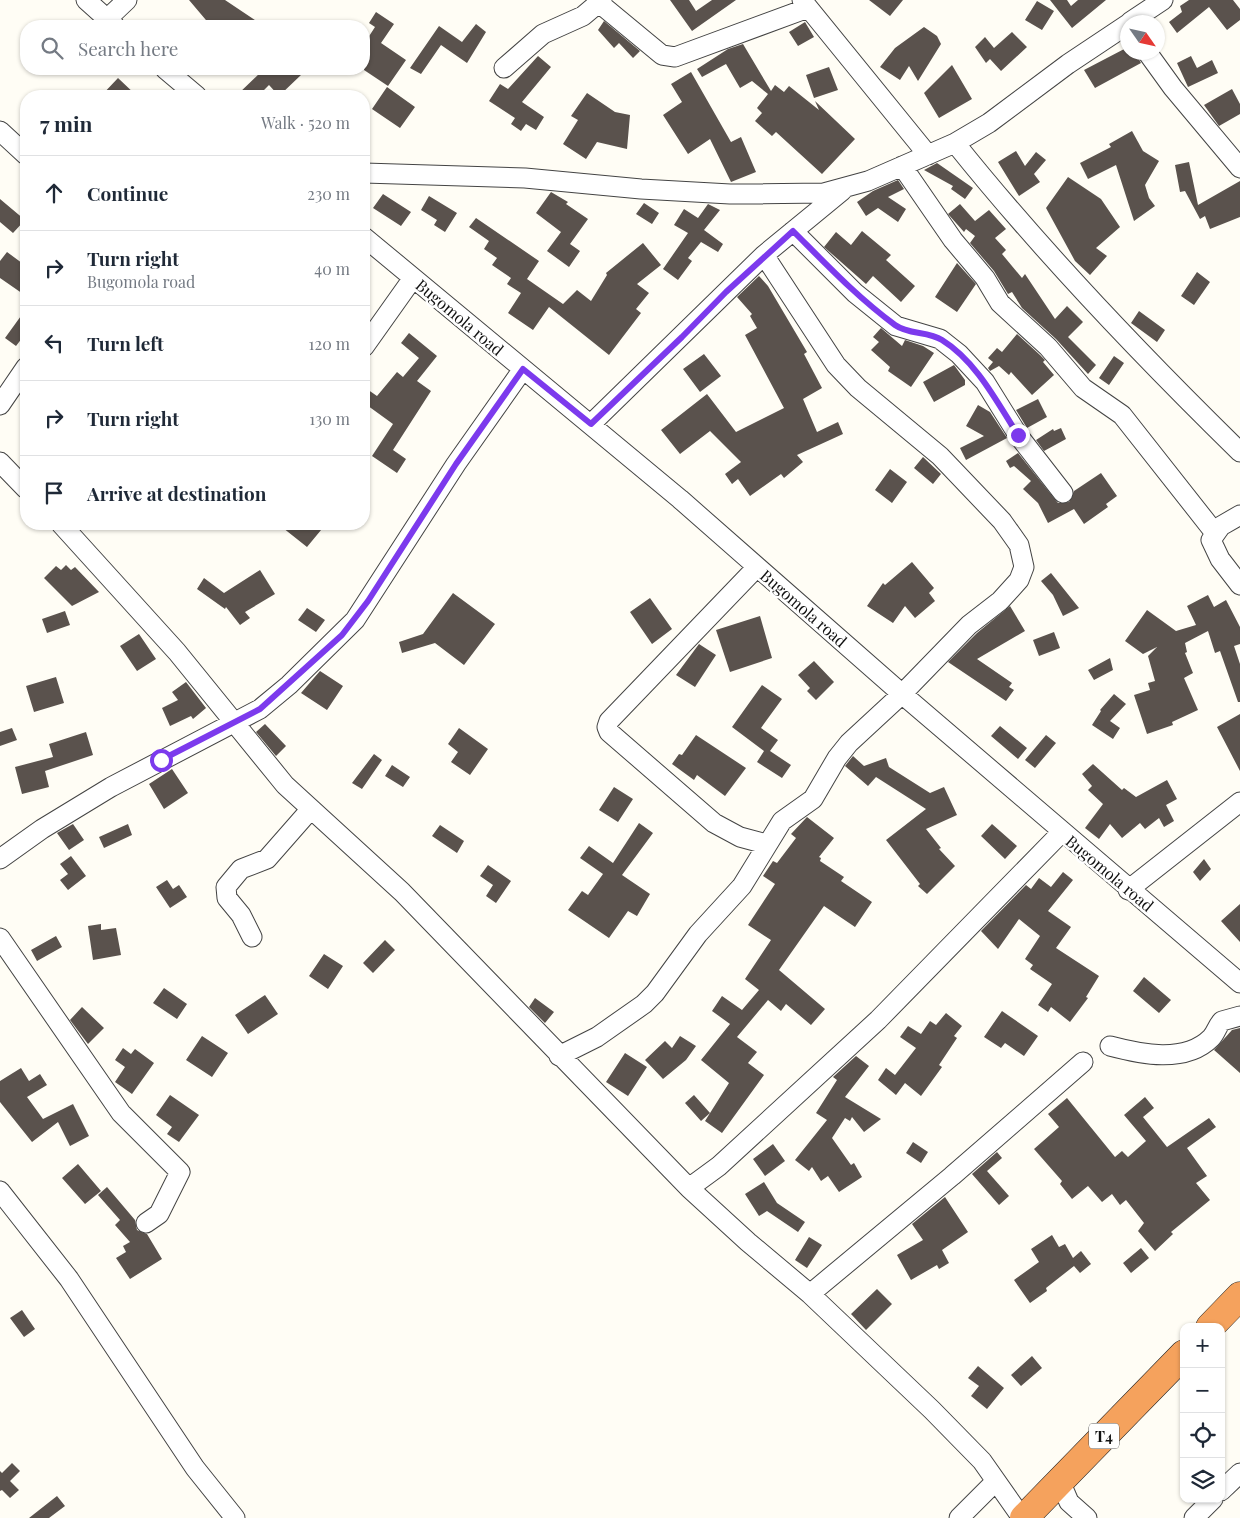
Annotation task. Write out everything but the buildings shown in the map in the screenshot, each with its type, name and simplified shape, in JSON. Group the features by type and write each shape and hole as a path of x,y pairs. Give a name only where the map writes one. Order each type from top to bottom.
{"highway":[{"path":"1214,1323 1240,1296"},
{"name":"T4","path":"1023,1518 1180,1358"}],"street":[{"path":"86,0 108,20"},
{"path":"113,20 127,0"},
{"path":"1141,15 1163,0"},
{"path":"504,68 543,34 584,16 601,1 656,50 668,57 675,57 804,2 928,155"},
{"path":"370,173 525,178 641,189 730,194 801,195 824,193 868,181 955,143 989,123 1068,64 1120,29"},
{"path":"1153,60 1173,88 1240,168"},
{"path":"172,75 190,90"},
{"path":"0,132 20,150"},
{"path":"955,143 1004,204 1068,276 1105,312 1134,346 1240,452"},
{"path":"902,166 953,240 986,278 1000,303 1048,347 1083,388 1122,415 1215,533"},
{"path":"591,424 764,255 847,187"},
{"path":"793,231 855,293 896,326 916,334 940,339 959,354 985,382 1018,435 1063,493"},
{"name":"Bugomola road","path":"370,242 591,424 758,566 1128,890 1240,983"},
{"path":"559,1056 597,1037 644,1004 655,993 698,934 742,886 766,844 787,816 813,799 837,758 849,743 902,694 969,624 1000,601 1019,580 1024,567 1022,553 1006,526 940,456 864,393 836,365 764,255"},
{"path":"370,339 413,278"},
{"path":"0,859 42,829 111,787 235,724 260,709 289,685 355,620 456,464 523,369"},
{"path":"0,405 20,376"},
{"path":"0,462 20,483"},
{"path":"1240,515 1211,538 1211,543 1240,585"},
{"path":"66,530 177,652 285,785 310,810 402,892 689,1188 748,1242 810,1294 982,1461 995,1482 1023,1518"},
{"path":"758,566 609,721 607,727 609,732 714,824 740,837 766,844"},
{"path":"1128,890 1240,802"},
{"path":"252,937 241,915 227,898 226,887 241,869 267,859 310,810"},
{"path":"689,1188 725,1160 878,1020 1062,832"},
{"path":"0,938 120,1112 180,1172 159,1214 146,1223"},
{"path":"1110,1046 1138,1053 1168,1055 1205,1042 1212,1037 1222,1021 1240,1016"},
{"path":"810,1294 952,1176 1083,1062"},
{"path":"0,1191 68,1279 194,1468 234,1518"},
{"path":"1225,1487 1240,1473"},
{"path":"1060,1481 1069,1502 1087,1518"},
{"path":"959,1518 995,1482"},
{"path":"1194,1518 1209,1503"}],"route":[{"path":"161,760 235,724 260,709 289,685 342,635 368,601 456,464 523,369 591,424 764,255 793,231 855,293 896,326 916,334 936,337 959,354 985,382 1018,435"}]}
